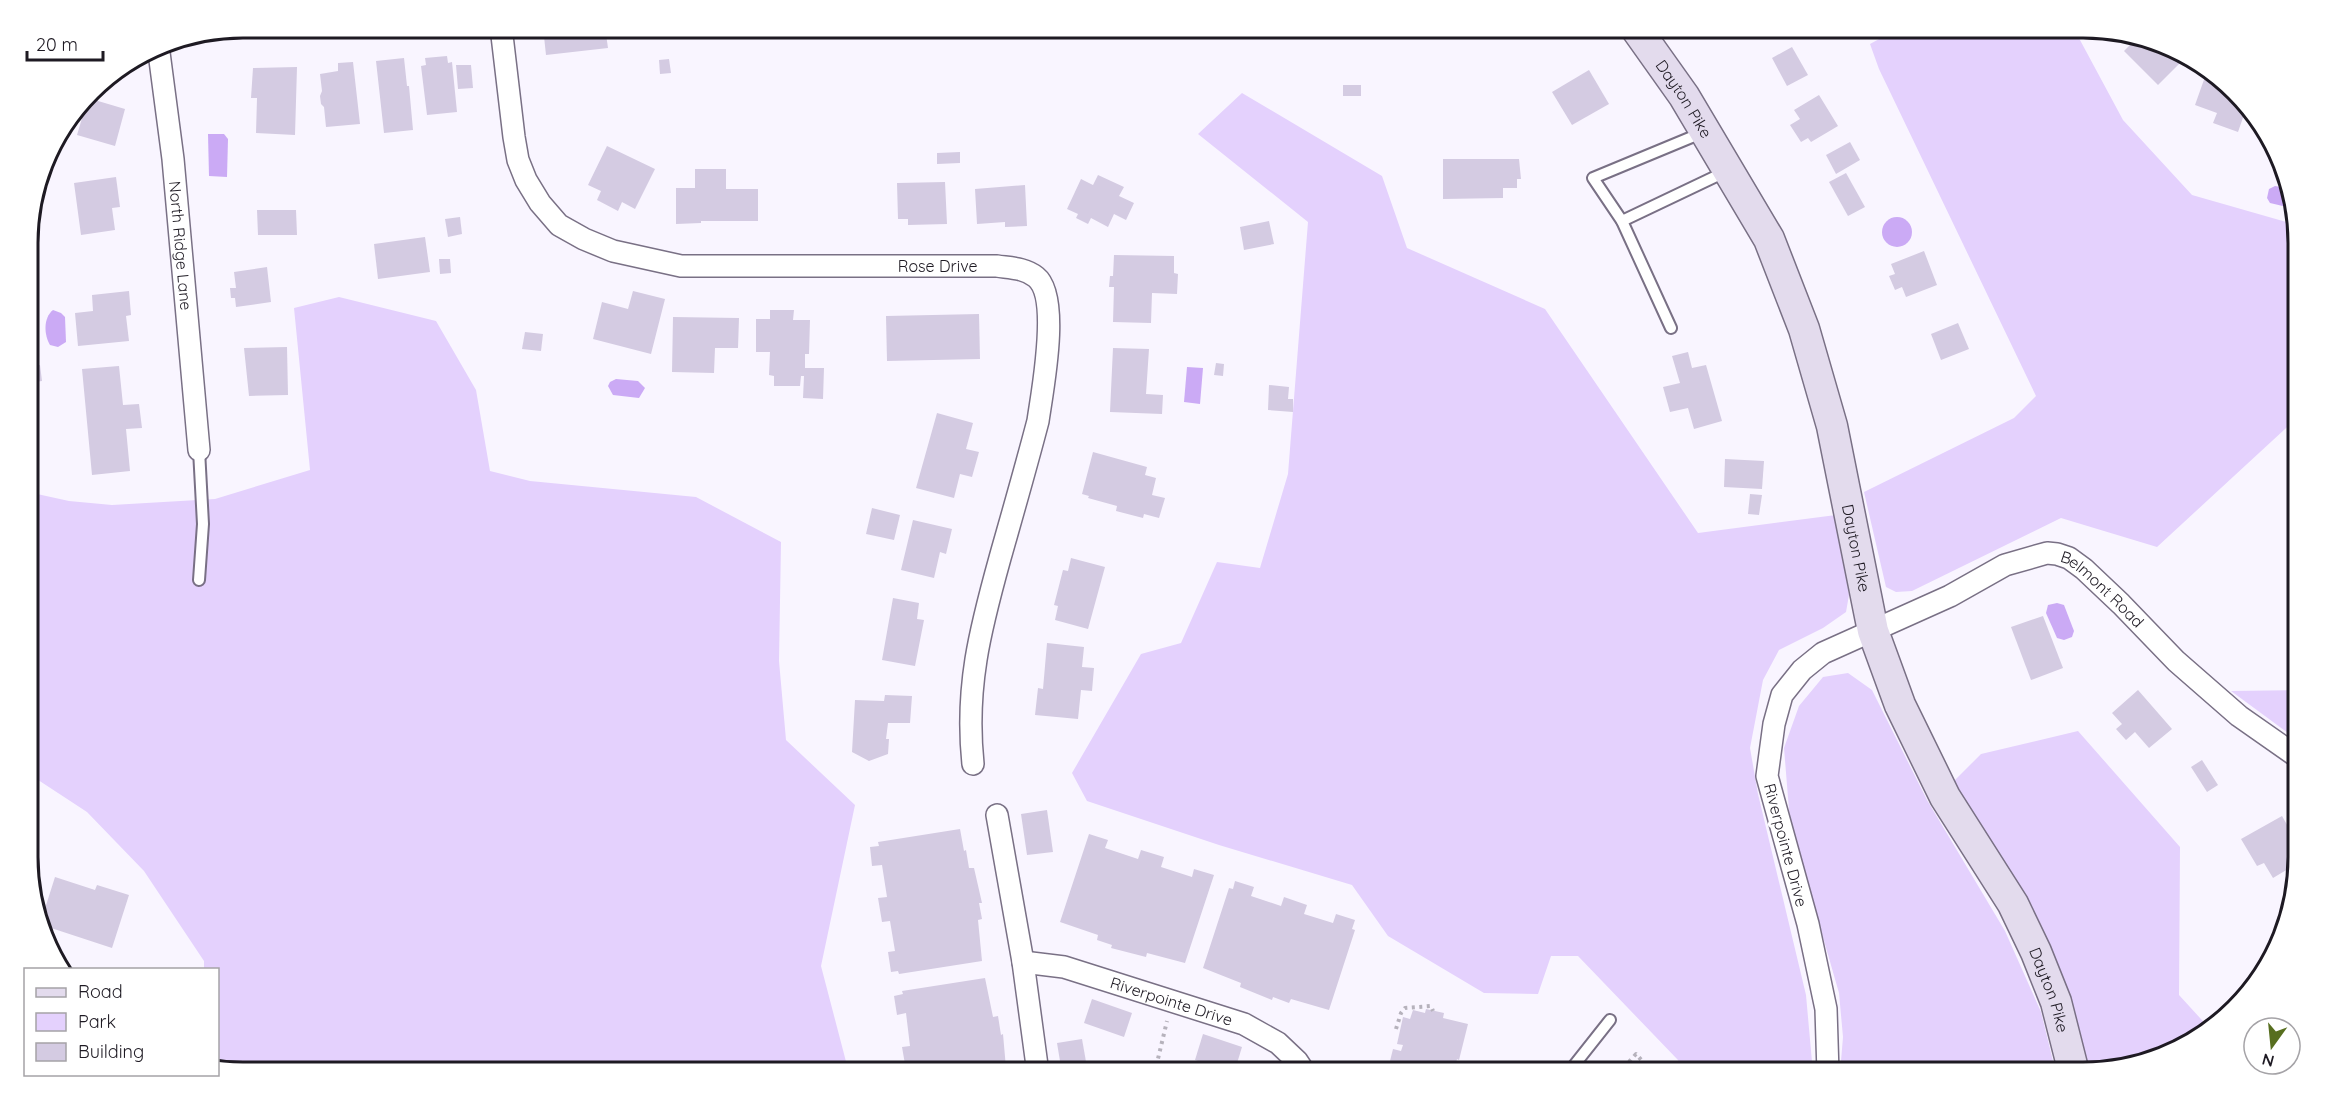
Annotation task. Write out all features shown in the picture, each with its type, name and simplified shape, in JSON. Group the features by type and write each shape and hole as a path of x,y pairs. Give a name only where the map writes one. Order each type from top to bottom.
{"street":[{"name":"Rose Drive","path":"502,38 514,137 518,160 526,180 540,203 560,225 584,239 613,251 681,266 997,266 1019,269 1036,277 1043,287 1049,310 1047,357 1041,405 980,633 970,712 973,764"},
{"name":"Dayton Pike","path":"1643,38 1684,96 1769,239 1804,329 1832,426 1874,631 1900,705 1945,796 2013,904 2056,1002 2071,1062"},
{"name":"North Ridge Lane","path":"159,56 173,159 199,450"},
{"name":"Belmont Road","path":"1874,631 1950,596 2005,565 2047,554 2069,558 2121,604 2176,661 2239,716 2288,750"},
{"name":"Riverpointe Drive","path":"1828,1062 1826,1010 1808,924 1767,776 1774,724 1782,695 1802,670 1823,653 1874,631"},
{"path":"997,814 1023,962 1037,1063"},
{"name":"Riverpointe Drive","path":"1023,962 1064,967 1230,1019 1263,1034 1283,1047 1298,1062"}],"lane":[{"path":"1671,328 1622,221 1593,178 1705,131"},
{"path":"1622,221 1728,171"},
{"path":"199,450 203,524 199,580"},
{"path":"1576,1062 1610,1020"}],"path":[{"path":"1157,1063 1172,1001"},
{"path":"1396,1029 1405,1008 1431,1006 1433,1011"},
{"path":"1629,1062 1636,1054 1643,1062"}],"green space":[{"path":"1881,38 2079,38 2123,120 2192,195 2287,222 2288,426 2157,547 2061,518 1912,591 1896,592 1886,587 1864,492 2014,418 2036,396 1879,69 1870,44"},
{"path":"1242,93 1382,176 1407,248 1545,309 1698,533 1836,515 1849,595 1846,612 1823,628 1779,650 1763,680 1750,748 1758,794 1806,995 1812,1062 1679,1062 1578,956 1551,956 1538,994 1484,993 1388,936 1352,885 1219,845 1087,801 1072,773 1141,654 1181,643 1217,562 1260,568 1288,474 1308,222 1198,134"},
{"path":"339,297 436,321 476,390 490,471 530,481 696,497 781,542 779,661 786,740 855,805 821,966 846,1063 243,1063 219,1061 219,968 204,968 204,961 144,871 87,812 38,780 38,494 69,501 112,505 215,499 310,470 294,308"},
{"path":"1848,673 1872,690 1927,800 2005,931 2041,1012 2053,1062 1841,1062 1843,1037 1839,993 1790,822 1784,748 1799,706 1823,677"},
{"path":"2288,690 2288,733 2231,691"},
{"path":"2078,731 2180,847 2179,995 2204,1023 2174,1041 2149,1052 2123,1059 2087,1062 2067,992 1952,783 1981,754"}],"shaded area":[{"path":"208,134 224,134 228,139 227,177 209,176"},
{"path":"2275,186 2281,187 2285,207 2270,203 2267,198 2269,189"},
{"path":"1897,217 1903,218 1911,226 1911,238 1903,246 1897,247 1891,246 1883,238 1882,232 1883,226 1891,218"},
{"path":"53,310 65,317 66,342 58,347 50,345 46,332 47,317"},
{"path":"1187,367 1203,368 1200,404 1184,402"},
{"path":"616,379 638,381 645,388 639,398 613,395 608,386"},
{"path":"2057,603 2064,605 2074,631 2072,637 2064,640 2057,638 2046,613 2048,605"}],"building":[{"path":"544,38 607,38 608,48 546,55"},
{"path":"2132,43 2181,62 2158,85 2124,51"},
{"path":"1792,47 1808,75 1787,86 1772,58"},
{"path":"447,56 448,63 452,62 457,112 427,115 421,66 426,65 425,58"},
{"path":"404,58 413,130 384,133 376,61"},
{"path":"669,59 671,73 660,74 659,60"},
{"path":"353,62 360,124 326,127 324,107 320,96 322,91 320,74 338,71 338,63"},
{"path":"456,65 471,65 473,88 458,89"},
{"path":"297,67 295,135 256,133 257,98 251,98 253,68"},
{"path":"1589,70 1609,104 1572,125 1552,92"},
{"path":"2205,78 2244,115 2238,132 2213,123 2217,113 2195,105"},
{"path":"1343,85 1361,85 1361,96 1343,96"},
{"path":"1819,95 1838,126 1811,142 1808,138 1801,142 1790,125 1800,119 1794,110"},
{"path":"95,100 125,109 115,146 77,135 83,113"},
{"path":"1850,142 1860,160 1836,174 1826,155"},
{"path":"607,146 655,169 635,209 622,202 618,211 597,200 601,191 588,185"},
{"path":"960,152 960,163 937,164 937,153"},
{"path":"1443,159 1519,159 1521,179 1517,179 1517,188 1503,188 1503,198 1443,199"},
{"path":"695,169 726,169 726,189 758,189 758,221 701,221 701,223 676,224 676,188 695,188"},
{"path":"1846,173 1865,207 1848,216 1829,182"},
{"path":"1098,175 1124,187 1119,196 1134,203 1126,220 1114,214 1108,227 1091,218 1088,224 1076,218 1078,214 1067,209 1081,179 1093,185"},
{"path":"116,177 120,207 112,208 115,230 81,235 74,183"},
{"path":"945,182 947,224 908,225 908,219 898,219 897,183"},
{"path":"1025,185 1027,226 1005,227 1005,222 977,224 975,189"},
{"path":"257,210 296,210 297,235 258,235"},
{"path":"460,217 462,234 448,237 445,219"},
{"path":"1269,221 1274,244 1244,250 1240,227"},
{"path":"425,237 430,272 378,279 374,244"},
{"path":"1924,251 1937,285 1906,297 1902,287 1895,290 1889,276 1895,274 1891,264"},
{"path":"1114,255 1174,256 1174,273 1178,274 1177,294 1152,293 1151,323 1113,322 1114,287 1109,287 1110,276 1113,276"},
{"path":"439,259 450,259 451,273 440,274"},
{"path":"267,267 271,302 236,307 235,298 231,298 230,288 236,288 234,272"},
{"path":"129,291 131,315 126,316 129,341 78,346 75,313 93,311 92,295"},
{"path":"633,291 665,299 651,354 593,339 602,302 628,309"},
{"path":"770,310 794,310 793,320 810,320 809,354 805,354 805,368 824,368 823,399 803,398 804,376 801,376 800,386 774,386 774,376 769,375 770,352 756,352 756,319 770,319"},
{"path":"979,314 980,359 887,361 886,316"},
{"path":"673,317 739,318 738,348 715,348 714,373 672,372"},
{"path":"1958,323 1969,349 1941,360 1931,334"},
{"path":"525,332 543,334 541,351 522,349"},
{"path":"287,347 288,395 249,396 244,348"},
{"path":"1113,348 1149,349 1146,394 1163,395 1162,414 1110,412"},
{"path":"1688,352 1692,368 1706,365 1722,421 1694,429 1688,408 1670,412 1663,387 1680,383 1672,356"},
{"path":"1216,363 1224,364 1223,376 1214,375"},
{"path":"38,365 40,365 42,381 38,382"},
{"path":"119,366 123,405 139,404 142,428 126,429 130,471 92,475 82,369"},
{"path":"1269,385 1289,387 1288,399 1293,399 1293,412 1268,410"},
{"path":"937,413 973,423 966,449 979,452 972,477 960,474 954,498 916,488"},
{"path":"1093,452 1147,467 1145,475 1156,478 1152,495 1165,498 1159,518 1144,514 1143,518 1116,511 1117,506 1088,498 1089,496 1082,494"},
{"path":"1725,459 1764,461 1762,489 1724,487"},
{"path":"1750,494 1762,495 1759,515 1748,514"},
{"path":"872,508 900,515 894,540 866,534"},
{"path":"913,520 952,529 946,554 940,552 934,578 901,570"},
{"path":"1071,558 1105,567 1088,629 1055,620 1058,606 1054,605 1063,570 1068,571"},
{"path":"893,598 919,603 917,619 924,620 915,666 882,660"},
{"path":"2043,616 2063,668 2031,680 2011,627"},
{"path":"1047,643 1084,647 1082,667 1094,668 1092,691 1081,690 1078,719 1035,715 1038,688 1043,689"},
{"path":"2138,690 2172,729 2149,748 2135,732 2126,740 2116,729 2122,724 2112,713"},
{"path":"885,695 912,696 910,723 888,723 886,739 889,739 888,754 869,761 852,752 855,700 884,701"},
{"path":"2202,760 2218,785 2207,792 2191,767"},
{"path":"1047,810 1053,852 1027,855 1021,814"},
{"path":"2282,816 2288,827 2288,869 2273,878 2264,863 2257,866 2241,839"},
{"path":"960,829 969,868 974,868 982,903 979,903 982,919 978,920 982,961 899,974 898,971 891,972 888,952 895,951 890,921 882,922 878,898 887,897 882,865 872,866 870,847 879,846 878,842"},
{"path":"1089,834 1108,840 1105,848 1138,859 1141,850 1164,857 1161,867 1192,877 1194,869 1214,875 1185,963 1147,953 1146,957 1111,948 1112,945 1097,940 1098,935 1060,922"},
{"path":"55,877 95,890 97,885 129,895 112,948 50,928 44,911"},
{"path":"1235,881 1254,887 1251,896 1281,906 1284,897 1307,905 1304,914 1333,923 1336,914 1355,920 1352,929 1355,930 1329,1010 1291,999 1289,1003 1273,997 1272,1000 1240,987 1241,983 1203,968 1229,888 1233,889"},
{"path":"985,978 993,1017 998,1016 1001,1035 1003,1034 1006,1063 905,1063 902,1047 910,1046 906,1013 897,1015 894,996 903,994 902,991"},
{"path":"1092,999 1132,1013 1124,1037 1084,1023"},
{"path":"1426,1009 1444,1013 1443,1018 1468,1024 1459,1060 1457,1059 1456,1062 1390,1062 1393,1049 1401,1051 1403,1045 1397,1044 1403,1017 1410,1019 1413,1010 1425,1013"},
{"path":"1203,1034 1242,1047 1237,1062 1202,1062 1195,1060"},
{"path":"1082,1039 1086,1063 1060,1063 1057,1043"}]}
